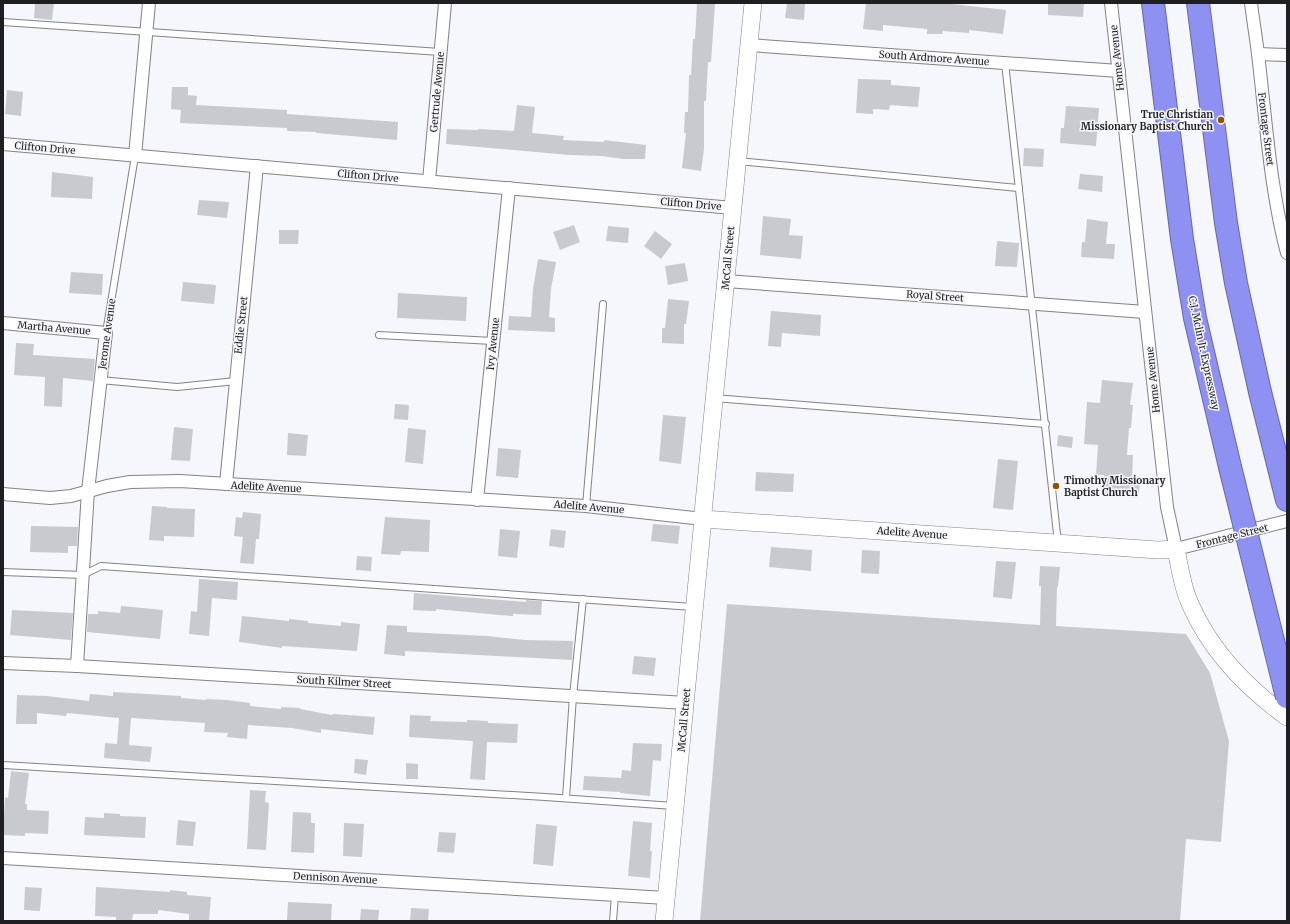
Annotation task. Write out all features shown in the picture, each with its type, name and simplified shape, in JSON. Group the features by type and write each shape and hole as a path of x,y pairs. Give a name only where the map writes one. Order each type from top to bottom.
{"highway":[{"name":"C.J. Mclin Jr. Expressway","path":"1153,3 1182,239 1195,318 1287,697"},
{"path":"1198,3 1226,223 1236,283 1260,392 1287,500"}],"street":[{"name":"Jerome Avenue","path":"135,156 149,3"},
{"name":"Gertrude Avenue","path":"429,181 445,3"},
{"name":"McCall Street","path":"664,921 753,3"},
{"name":"Home Avenue","path":"1111,3 1167,507 1183,582 1191,607 1207,636 1227,664 1244,682 1287,717"},
{"name":"Frontage Street","path":"1251,3 1276,203 1287,253"},
{"name":"South Ardmore Avenue","path":"749,45 1119,71"},
{"path":"1258,54 1287,55"},
{"name":"Clifton Drive","path":"3,144 733,208"},
{"name":"Eddie Street","path":"226,484 257,166"},
{"name":"Ivy Avenue","path":"477,500 509,188"},
{"name":"Royal Street","path":"726,281 1145,312"},
{"name":"Martha Avenue","path":"3,323 106,333"},
{"name":"Jerome Avenue","path":"77,666 88,491 106,333"},
{"name":"Adelite Avenue","path":"3,494 50,498 71,496 107,486 130,482 153,481 226,484 586,506 1058,543 1158,550 1176,549"},
{"name":"Frontage Street","path":"1176,549 1287,521"},
{"name":"South Kilmer Street","path":"3,663 77,666 686,703"},
{"name":"Dennison Avenue","path":"3,858 666,898"}],"lane":[{"path":"3,22 440,52"},
{"path":"1005,63 1033,303 1058,543"},
{"name":"Jerome Avenue","path":"106,333 135,156"},
{"path":"738,161 1019,188"},
{"path":"586,506 603,304"},
{"path":"379,335 493,341"},
{"path":"100,380 178,387 236,381"},
{"path":"714,398 1046,424"},
{"path":"3,572 83,575 101,566 695,607"},
{"path":"566,798 573,696 583,599"},
{"path":"3,765 566,798 676,806"},
{"path":"613,921 615,895"}],"building":[{"path":"35,3 54,3 52,20 34,18"},
{"path":"697,3 715,4 711,62 708,62 706,101 704,101 704,149 701,171 682,168 686,133 684,133 685,112 688,112 689,75 691,75 693,39 695,39"},
{"path":"787,3 805,3 804,20 785,18"},
{"path":"866,3 943,3 1006,10 1003,34 969,30 969,33 943,31 942,34 927,34 927,29 883,25 883,31 863,29"},
{"path":"1048,3 1084,3 1083,17 1048,15"},
{"path":"858,79 891,80 891,85 920,87 918,107 890,105 889,110 873,109 873,114 856,113"},
{"path":"172,87 188,87 188,95 197,96 196,105 287,110 287,114 398,122 397,140 316,132 287,131 287,128 180,123 181,110 171,109"},
{"path":"7,90 23,92 21,116 5,114"},
{"path":"517,105 535,107 532,133 564,136 563,140 604,142 604,140 646,145 645,159 569,155 446,144 447,129 514,131"},
{"path":"1066,106 1099,108 1096,146 1060,143 1061,128 1064,128"},
{"path":"1024,148 1044,149 1043,167 1023,166"},
{"path":"52,172 93,177 92,199 51,197"},
{"path":"1080,174 1103,176 1102,192 1078,189"},
{"path":"199,200 229,202 227,218 197,215"},
{"path":"763,216 791,219 789,235 803,236 801,259 760,255"},
{"path":"1087,219 1108,222 1106,244 1115,244 1114,259 1081,257 1082,242 1085,242"},
{"path":"574,225 580,242 560,250 553,232"},
{"path":"608,226 629,228 628,243 606,241"},
{"path":"279,230 299,230 298,244 279,244"},
{"path":"655,231 672,244 661,259 644,246"},
{"path":"997,241 1019,243 1017,267 995,266"},
{"path":"538,259 556,262 551,289 549,317 555,318 555,332 508,330 509,316 531,317 533,289"},
{"path":"685,263 688,281 668,285 665,266"},
{"path":"71,272 103,274 102,295 69,293"},
{"path":"183,282 216,285 214,304 181,301"},
{"path":"398,293 467,297 466,321 397,318"},
{"path":"668,299 689,301 686,324 684,324 684,344 662,343 662,328 665,328"},
{"path":"771,311 821,315 820,336 782,333 781,347 768,346"},
{"path":"16,343 34,344 33,355 95,359 93,381 63,378 62,407 44,406 45,377 14,375"},
{"path":"1102,380 1133,383 1130,405 1133,405 1131,428 1129,428 1127,455 1133,455 1132,483 1140,484 1138,498 1102,494 1104,475 1096,475 1098,445 1084,444 1087,402 1100,403"},
{"path":"395,404 409,405 408,420 394,419"},
{"path":"663,415 686,417 681,464 659,461"},
{"path":"174,427 193,429 190,461 171,460"},
{"path":"408,428 426,430 423,464 405,462"},
{"path":"288,433 308,435 306,456 287,455"},
{"path":"1058,435 1073,437 1072,448 1057,446"},
{"path":"498,448 521,450 518,478 496,476"},
{"path":"998,459 1018,461 1013,510 993,508"},
{"path":"756,472 794,474 793,492 755,491"},
{"path":"152,506 195,509 194,537 164,536 164,541 149,540"},
{"path":"243,512 261,514 259,539 256,539 254,564 240,563 243,537 234,536 236,517 242,518"},
{"path":"385,517 430,520 429,552 401,551 400,555 381,554"},
{"path":"653,524 680,526 678,544 651,541"},
{"path":"31,526 78,527 77,546 68,546 68,553 30,552"},
{"path":"500,529 520,531 517,558 498,556"},
{"path":"551,529 566,531 564,548 549,546"},
{"path":"771,547 812,550 811,571 769,567"},
{"path":"862,550 880,551 879,574 861,573"},
{"path":"357,556 372,557 371,571 356,570"},
{"path":"996,561 1016,562 1012,599 993,597"},
{"path":"1040,566 1060,567 1057,587 1056,626 1186,634 1210,673 1229,741 1221,842 1186,839 1180,921 700,921 727,604 1040,625"},
{"path":"199,579 238,582 237,600 212,598 209,636 189,634 191,611 197,612"},
{"path":"414,593 526,602 526,600 542,601 541,615 513,614 513,616 436,609 436,611 413,610"},
{"path":"121,606 163,610 160,639 87,632 88,614 98,614 98,611 120,613"},
{"path":"12,610 73,613 71,640 10,635"},
{"path":"242,616 289,621 289,619 308,621 308,623 341,626 341,622 360,624 357,651 282,646 282,648 239,642"},
{"path":"387,625 407,626 407,632 487,636 525,640 573,641 572,660 405,651 405,656 384,654"},
{"path":"634,656 656,658 654,676 632,674"},
{"path":"113,692 181,696 181,698 206,700 227,700 250,703 250,706 281,709 281,707 300,708 332,715 375,717 373,735 321,729 321,733 292,728 248,725 247,739 227,737 228,733 204,732 205,723 131,718 129,745 152,747 150,762 104,758 105,743 117,744 119,718 67,713 66,716 37,713 37,724 16,724 17,695 47,696 89,701 90,694 113,696"},
{"path":"410,715 431,716 430,721 467,722 467,720 488,721 488,723 518,724 517,743 487,742 485,780 470,779 473,741 409,737"},
{"path":"633,743 662,744 661,761 653,760 650,796 620,792 583,790 584,776 621,778 622,770 631,771"},
{"path":"355,759 368,760 366,775 354,773"},
{"path":"406,763 418,764 418,779 406,779"},
{"path":"11,771 29,773 25,804 27,804 27,810 49,811 48,834 25,833 25,836 3,835 5,797 8,798"},
{"path":"250,790 266,791 265,802 269,803 266,850 247,849"},
{"path":"293,812 311,813 311,823 315,823 314,853 291,852"},
{"path":"104,813 120,814 120,816 146,817 145,838 84,835 85,817 104,818"},
{"path":"178,820 196,822 193,846 176,845"},
{"path":"633,821 652,823 650,878 628,876"},
{"path":"344,823 364,824 362,857 343,856"},
{"path":"536,824 557,826 553,866 533,864"},
{"path":"439,832 456,833 454,853 437,852"},
{"path":"25,887 42,888 40,911 24,910"},
{"path":"96,887 170,892 170,890 187,892 187,895 211,897 209,921 189,921 189,914 158,910 158,914 133,914 132,921 116,920 116,917 95,916"},
{"path":"288,902 332,904 331,921 287,921"},
{"path":"411,908 429,909 428,921 410,921"},
{"path":"361,909 379,910 378,921 360,921"}],"place":[{"name":"True Christian Missionary Baptist Church","path":"1221,120"},
{"name":"Timothy Missionary Baptist Church","path":"1056,486"}]}
